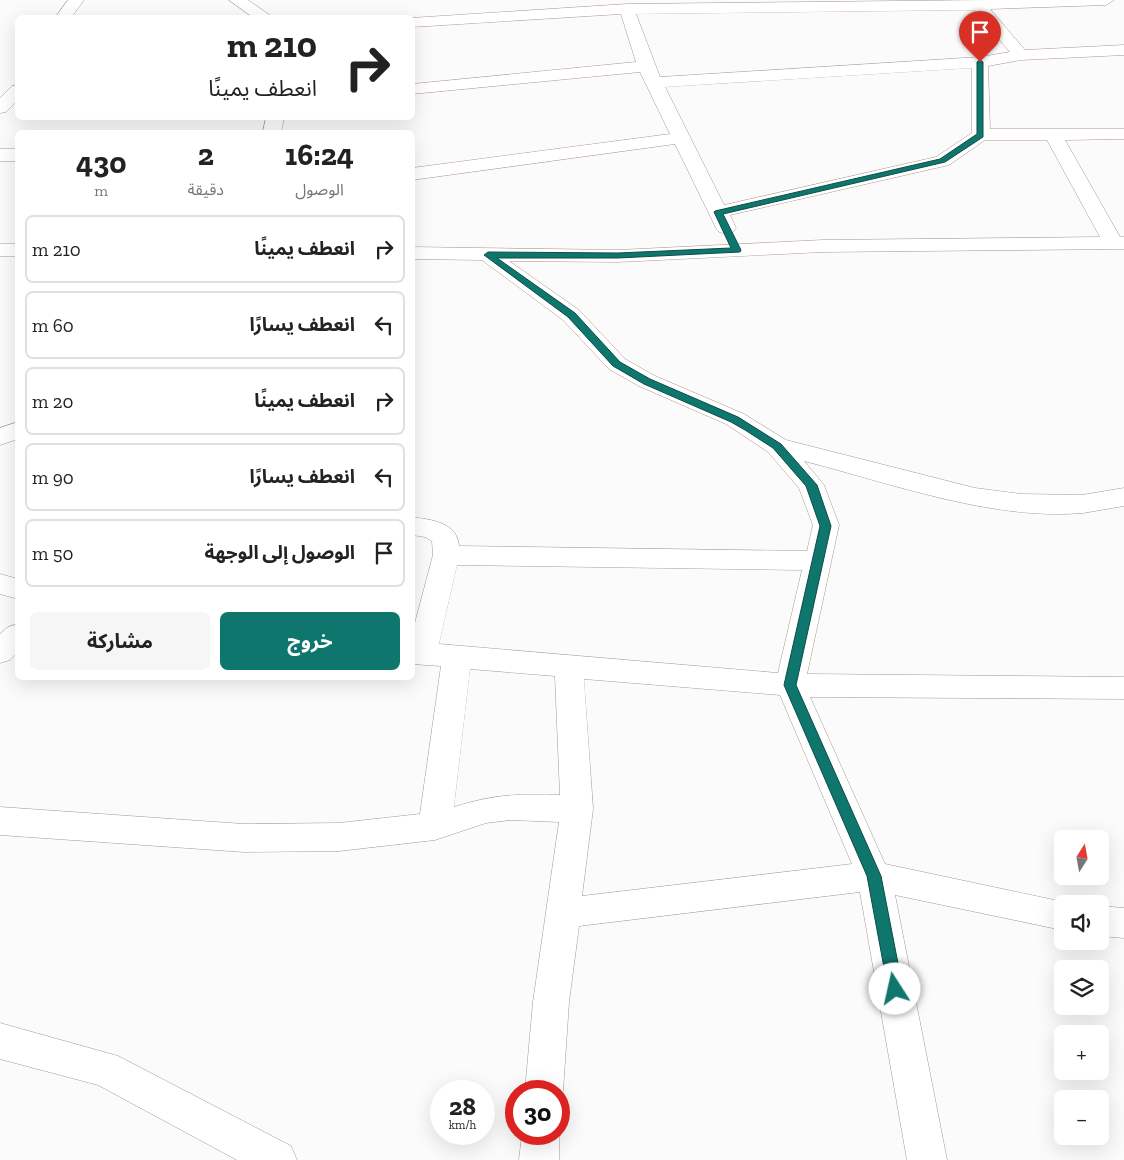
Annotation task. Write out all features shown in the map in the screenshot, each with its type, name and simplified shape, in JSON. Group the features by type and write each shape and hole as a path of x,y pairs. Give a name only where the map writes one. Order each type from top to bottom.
{"street":[{"path":"65,15 76,0"},
{"path":"237,0 261,15"},
{"path":"495,0 497,16"},
{"path":"415,22 626,9 884,2 978,5 1106,0"},
{"path":"978,5 1021,55"},
{"path":"626,9 646,66 737,250"},
{"path":"654,83 980,62 1021,55 1124,50"},
{"path":"980,62 981,135"},
{"path":"415,89 646,66"},
{"path":"0,108 15,93"},
{"path":"718,212 942,160 981,135 1054,136 1124,134"},
{"path":"1054,136 1119,243"},
{"path":"415,174 681,138"},
{"path":"0,155 15,155"},
{"path":"415,254 618,256 823,246 1119,243"},
{"path":"0,250 15,250"},
{"path":"415,264 434,254"},
{"path":"488,255 571,315 616,364 647,382 734,420 777,446 975,496 1021,503 1082,504 1124,497"},
{"path":"0,437 15,431"},
{"path":"777,446 811,485 826,526 790,685 874,876 927,1160"},
{"path":"415,526 432,529 446,537 446,554 417,654 790,685 1124,688"},
{"path":"446,554 818,561"},
{"path":"0,584 15,588"},
{"path":"0,652 15,637"},
{"path":"435,826 458,657"},
{"path":"545,1080 551,1002 577,809 569,667"},
{"path":"0,820 244,838 339,837 435,826 486,810 512,807 577,809"},
{"path":"564,913 874,876 1054,914"},
{"path":"1109,922 1124,923"},
{"path":"0,1041 105,1070 277,1160"},
{"path":"538,1160 540,1145"}],"route":[{"path":"895,989 874,876 790,685 826,526 811,485 777,446 749,428 647,382 616,364 571,315 488,255 618,256 737,250 718,212 942,160 981,135 980,62"}]}
